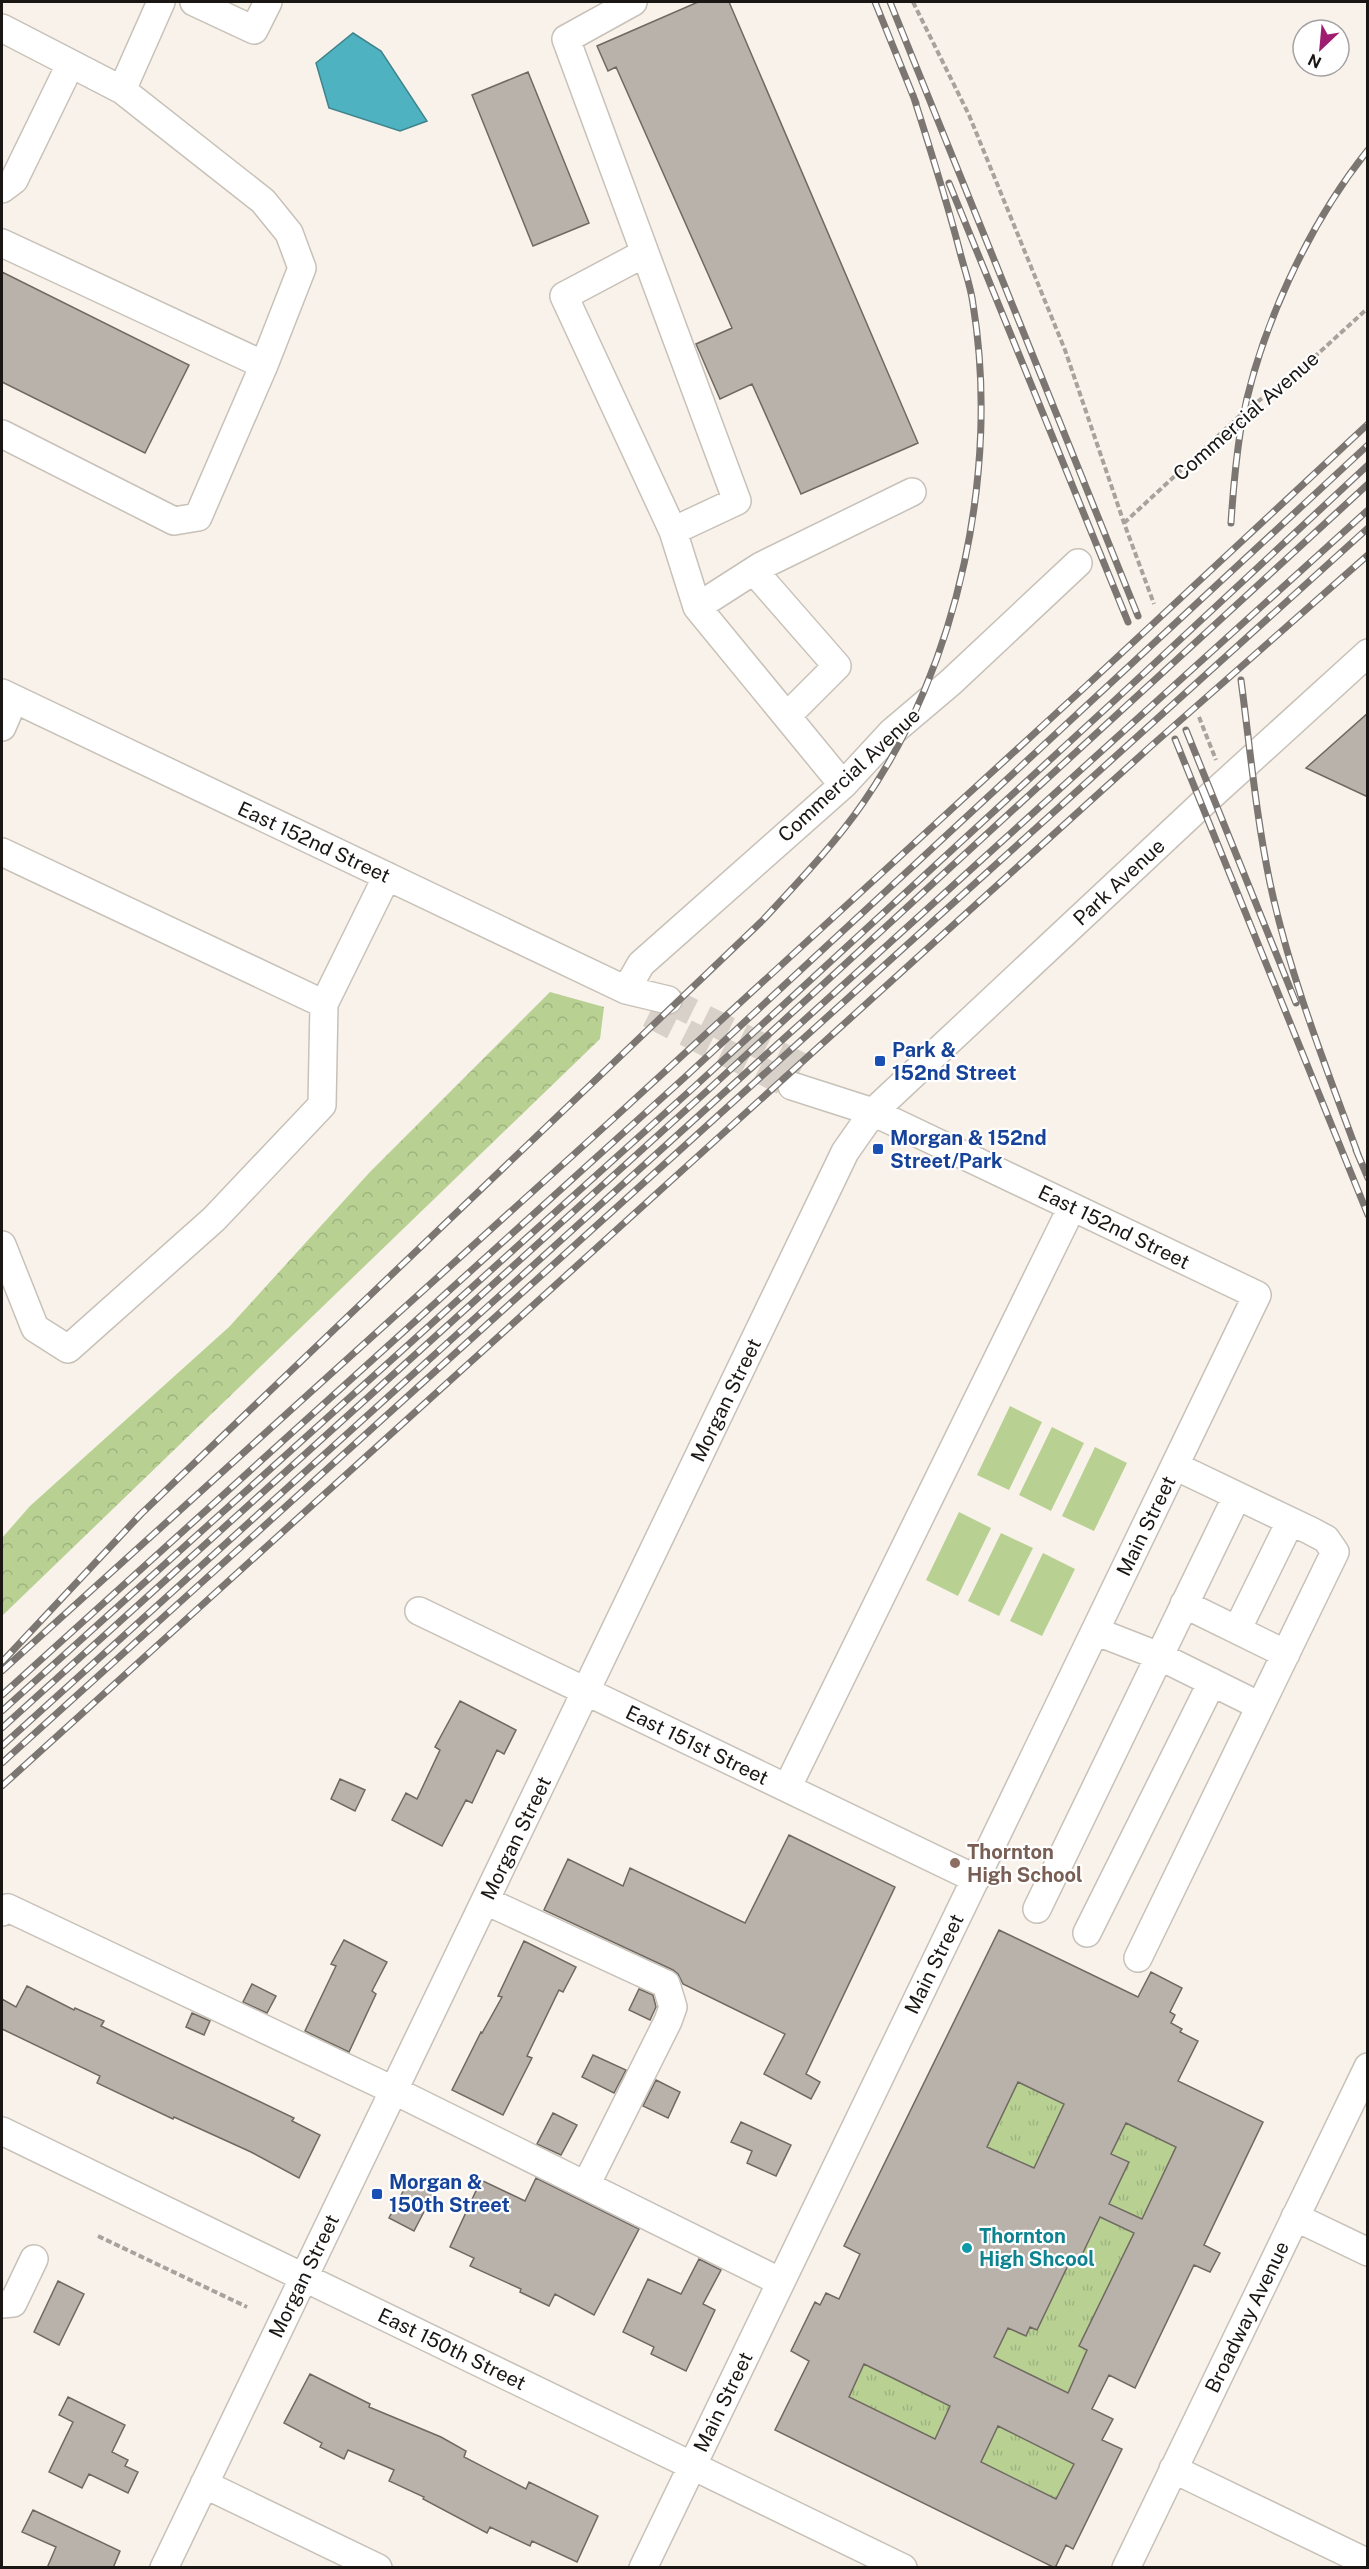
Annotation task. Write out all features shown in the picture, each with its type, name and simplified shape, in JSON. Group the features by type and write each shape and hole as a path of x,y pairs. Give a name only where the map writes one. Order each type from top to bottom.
{"street":[{"path":"122,90 160,2"},
{"path":"194,2 254,30 268,2"},
{"path":"633,2 566,39 737,501 673,531"},
{"path":"2,28 122,90 262,201 289,233 302,268 264,365 198,518 174,520 2,434"},
{"path":"2,189 14,180 70,65"},
{"path":"2,243 264,365"},
{"path":"645,253 564,296 673,531 697,607 843,785"},
{"path":"697,607 754,572 912,492"},
{"name":"Commercial Avenue","path":"626,990 641,964 843,785 892,732 951,682 1078,563"},
{"path":"754,572 837,666 787,716"},
{"name":"Park Avenue","path":"873,1112 1225,783 1368,653"},
{"path":"2,727 8,696"},
{"name":"East 152nd Street","path":"8,696 658,1007"},
{"path":"2,852 324,1004"},
{"path":"2,1245 35,1329 68,1349 214,1219 322,1105 324,1004 387,876"},
{"name":"East 152nd Street","path":"802,1078 1257,1295"},
{"name":"Morgan Street","path":"164,2568 845,1152 873,1112"},
{"path":"787,1788 1072,1207"},
{"name":"Main Street","path":"643,2568 1257,1295"},
{"path":"1138,1958 1335,1552 1326,1539 1175,1466"},
{"path":"1037,1909 1237,1496"},
{"path":"1237,1630 1290,1522"},
{"path":"1184,1604 1286,1654"},
{"name":"East 151st Street","path":"418,1611 976,1879"},
{"path":"1095,1631 1160,1656 1260,1706"},
{"path":"1087,1933 1212,1682"},
{"path":"486,1901 666,1984 673,2007 668,2022 586,2185"},
{"path":"2,1912 8,1908 393,2090 781,2282"},
{"name":"Broadway Avenue","path":"1126,2568 1367,2068"},
{"name":"East 150th Street","path":"2,2131 903,2568"},
{"path":"1295,2217 1368,2252"},
{"path":"2,2304 13,2303 34,2259"},
{"path":"1173,2469 1364,2556"},
{"path":"204,2484 378,2568"}],"path":[{"path":"913,2 969,115 1065,350 1154,604"},
{"name":"Commercial Avenue","path":"1124,523 1245,411 1299,371 1368,308"},
{"path":"1199,717 1225,783"},
{"path":"98,2235 246,2307"}],"green space":[{"path":"550,992 604,1007 600,1039 2,1616 2,1538 30,1506 229,1327 369,1173"},
{"path":"1010,1406 1042,1422 1009,1490 977,1475"},
{"path":"1052,1427 1084,1443 1051,1511 1019,1495"},
{"path":"1095,1447 1127,1463 1094,1531 1062,1516"},
{"path":"959,1512 991,1528 958,1596 926,1580"},
{"path":"1001,1533 1033,1548 999,1616 968,1601"},
{"path":"1043,1553 1075,1569 1042,1636 1010,1621"},
{"path":"1018,2082 1091,2116 1034,2168 987,2147"},
{"path":"1126,2123 1184,2131 1142,2219 1105,2202 1112,2198 1129,2162 1109,2152 1113,2150"},
{"path":"1097,2216 1134,2233 1079,2346 1087,2350 1083,2401 994,2357 1008,2328 1026,2336 1064,2251 1080,2259 1097,2225 1094,2222"},
{"path":"864,2364 950,2406 935,2439 849,2397"},
{"path":"998,2426 1074,2464 1056,2499 981,2462"}],"water":[{"path":"353,33 381,51 427,121 400,131 329,108 316,63"}],"building":[{"path":"698,2 729,2 918,443 801,494 752,384 720,399 696,344 732,328 616,67 608,71 597,46"},
{"path":"528,72 589,223 533,246 472,95"},
{"path":"2,272 189,365 145,453 2,382"},
{"path":"1368,713 1368,797 1306,768"},
{"path":"460,1701 516,1730 504,1754 497,1750 472,1803 466,1800 442,1846 392,1820 406,1793 417,1799 440,1750 435,1747"},
{"path":"340,1779 365,1790 355,1811 331,1799"},
{"path":"789,1835 895,1887 806,2074 820,2082 811,2099 764,2074 785,2034 683,1984 673,1970 544,1910 568,1859 623,1886 630,1868 745,1923"},
{"name":"Thornton High Shcool","path":"999,1930 1138,1997 1151,1972 1182,1988 1170,2012 1175,2015 1171,2023 1182,2029 1180,2032 1198,2041 1178,2081 1263,2122 1204,2245 1220,2253 1210,2272 1194,2265 1135,2388 1109,2375 1092,2409 1113,2419 1102,2440 1122,2449 1073,2549 1066,2545 1055,2568 775,2430 809,2361 791,2351 815,2302 820,2305 826,2293 839,2299 860,2254 844,2246","holes":["1018,2082 1064,2104 1034,2168 987,2147","1126,2123 1176,2147 1142,2219 1109,2204 1129,2162 1111,2154","1100,2217 1134,2233 1079,2346 1087,2350 1068,2393 994,2357 1008,2328 1026,2336 1030,2327 1037,2330 1073,2255 1080,2259","864,2364 950,2406 935,2439 849,2397","998,2426 1074,2464 1056,2499 981,2462"]},
{"path":"344,1940 387,1962 372,1991 376,1994 349,2052 305,2031 336,1966 331,1964"},
{"path":"524,1941 576,1967 563,1992 559,1990 527,2056 532,2058 503,2115 452,2090 481,2032 502,1997 498,1996"},
{"path":"252,1984 276,1996 267,2013 243,2002"},
{"path":"27,1986 74,2010 75,2008 104,2021 101,2026 294,2118 292,2121 320,2135 299,2178 251,2152 97,2083 100,2076 2,2029 2,1999 16,2007"},
{"path":"639,1989 653,1995 656,2007 650,2020 629,2010"},
{"path":"192,2013 210,2021 204,2035 186,2027"},
{"path":"593,2055 626,2070 614,2093 582,2077"},
{"path":"656,2080 680,2092 668,2118 643,2106"},
{"path":"553,2113 577,2125 561,2155 537,2144"},
{"path":"741,2122 791,2145 776,2176 747,2163 752,2151 731,2142"},
{"path":"536,2178 639,2229 594,2315 555,2294 549,2306 520,2292 521,2289 470,2266 474,2258 450,2247 481,2180 525,2201"},
{"path":"408,2182 433,2194 414,2231 389,2218"},
{"path":"699,2259 721,2270 703,2304 715,2310 686,2371 651,2354 654,2347 623,2332 648,2279 681,2294"},
{"path":"58,2281 84,2294 59,2345 34,2332"},
{"path":"310,2374 370,2404 369,2407 441,2437 466,2451 464,2457 526,2489 529,2482 598,2516 577,2562 532,2541 530,2546 490,2527 487,2533 423,2499 424,2497 389,2481 394,2470 348,2450 344,2459 320,2447 322,2443 284,2423"},
{"path":"68,2397 125,2425 112,2452 128,2460 125,2466 138,2472 128,2493 89,2474 82,2488 49,2472 73,2422 59,2415"},
{"path":"33,2510 120,2551 113,2568 47,2568 56,2547 22,2532"}],"tunnel":[{"path":"668,1000 811,1071"},
{"path":"649,1014 792,1086"}],"railway":[{"path":"875,2 916,103"},
{"path":"890,2 1138,616"},
{"path":"2,1662 141,1514 763,920 840,834 863,803 896,749 924,690 947,628 964,564 975,498 981,432 980,367 972,298 944,195 913,95"},
{"path":"1231,523 1241,427 1249,391 1273,317 1288,281 1325,212 1368,150"},
{"path":"949,183 1128,622"},
{"path":"2,1671 613,1119 1085,687 1368,424"},
{"path":"2,1695 684,1078 1368,445"},
{"path":"2,1711 693,1088 1368,465"},
{"path":"2,1728 708,1090 1368,484"},
{"path":"2,1746 1368,510"},
{"path":"2,1763 1368,528"},
{"path":"2,1786 1150,747 1368,555"},
{"path":"1241,680 1261,833 1278,918 1310,1021 1359,1157"},
{"path":"1186,730 1296,1003"},
{"path":"1175,739 1368,1215"},
{"path":"1356,1150 1368,1178"}],"place":[{"name":"Park & 152nd Street","path":"880,1061"},
{"name":"Morgan & 152nd Street/Park","path":"878,1149"},
{"name":"Thornton High School","path":"955,1863"},
{"name":"Morgan & 150th Street","path":"377,2194"},
{"name":"Thornton High Shcool","path":"967,2248"}]}
